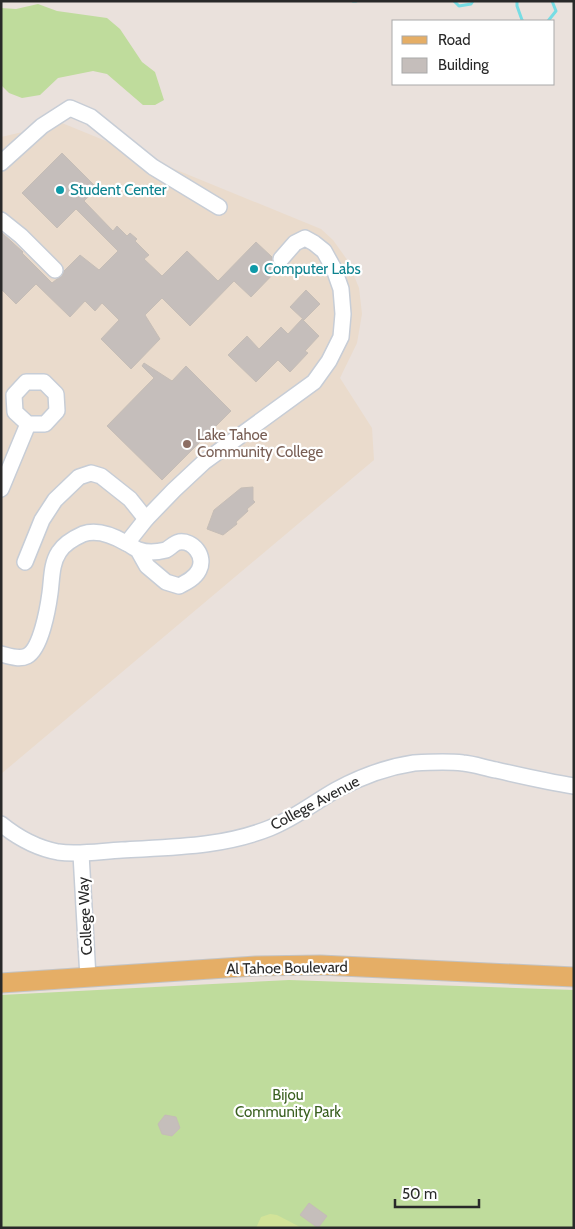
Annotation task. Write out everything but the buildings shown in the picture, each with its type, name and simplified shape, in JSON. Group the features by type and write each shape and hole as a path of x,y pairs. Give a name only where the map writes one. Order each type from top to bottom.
{"main road":[{"name":"Al Tahoe Boulevard","path":"1,983 289,965 574,977"}],"street":[{"path":"1,163 42,126 70,108 91,117 153,167 219,207"},
{"path":"1,220 21,236 55,270"},
{"path":"1,654 14,658 27,656 36,648 48,603 53,566 59,552 70,541 84,534 99,533 113,536 132,547 146,519 174,490 204,462 314,382 329,361 341,337 343,314 341,289 334,269 324,251 305,238 295,243 281,259"},
{"path":"1,488 28,424"},
{"path":"25,562 42,520 55,500 79,477 91,473 101,476 130,499 146,519"},
{"name":"College Avenue","path":"1,824 14,834 36,846 57,852 81,854 192,846 246,837 292,818 336,790 362,777 388,768 413,764 464,763 574,786"},
{"name":"College Way","path":"81,854 88,978"}],"shaded area":[{"name":"Lake Tahoe Community College","path":"62,123 321,229 333,240 348,261 359,288 362,314 357,343 340,378 372,428 374,460 1,774 1,137"}],"green space":[{"path":"38,4 57,11 107,18 120,29 142,62 155,72 164,100 155,105 143,105 107,74 93,71 58,78 40,95 22,98 9,93 1,85 1,8 16,9"},
{"name":"Bijou Community Park","path":"289,980 574,990 574,1228 1,1228 1,995"},
{"path":"270,1214 277,1215 302,1228 256,1228 261,1217"}],"waterway":[{"path":"454,1 459,6 471,4 473,1"},
{"path":"517,1 522,20"},
{"path":"549,20 556,11 552,1"}],"place":[{"name":"Student Center","path":"60,190"},
{"name":"Computer Labs","path":"254,269"},
{"name":"Lake Tahoe Community College","path":"187,444"}]}
